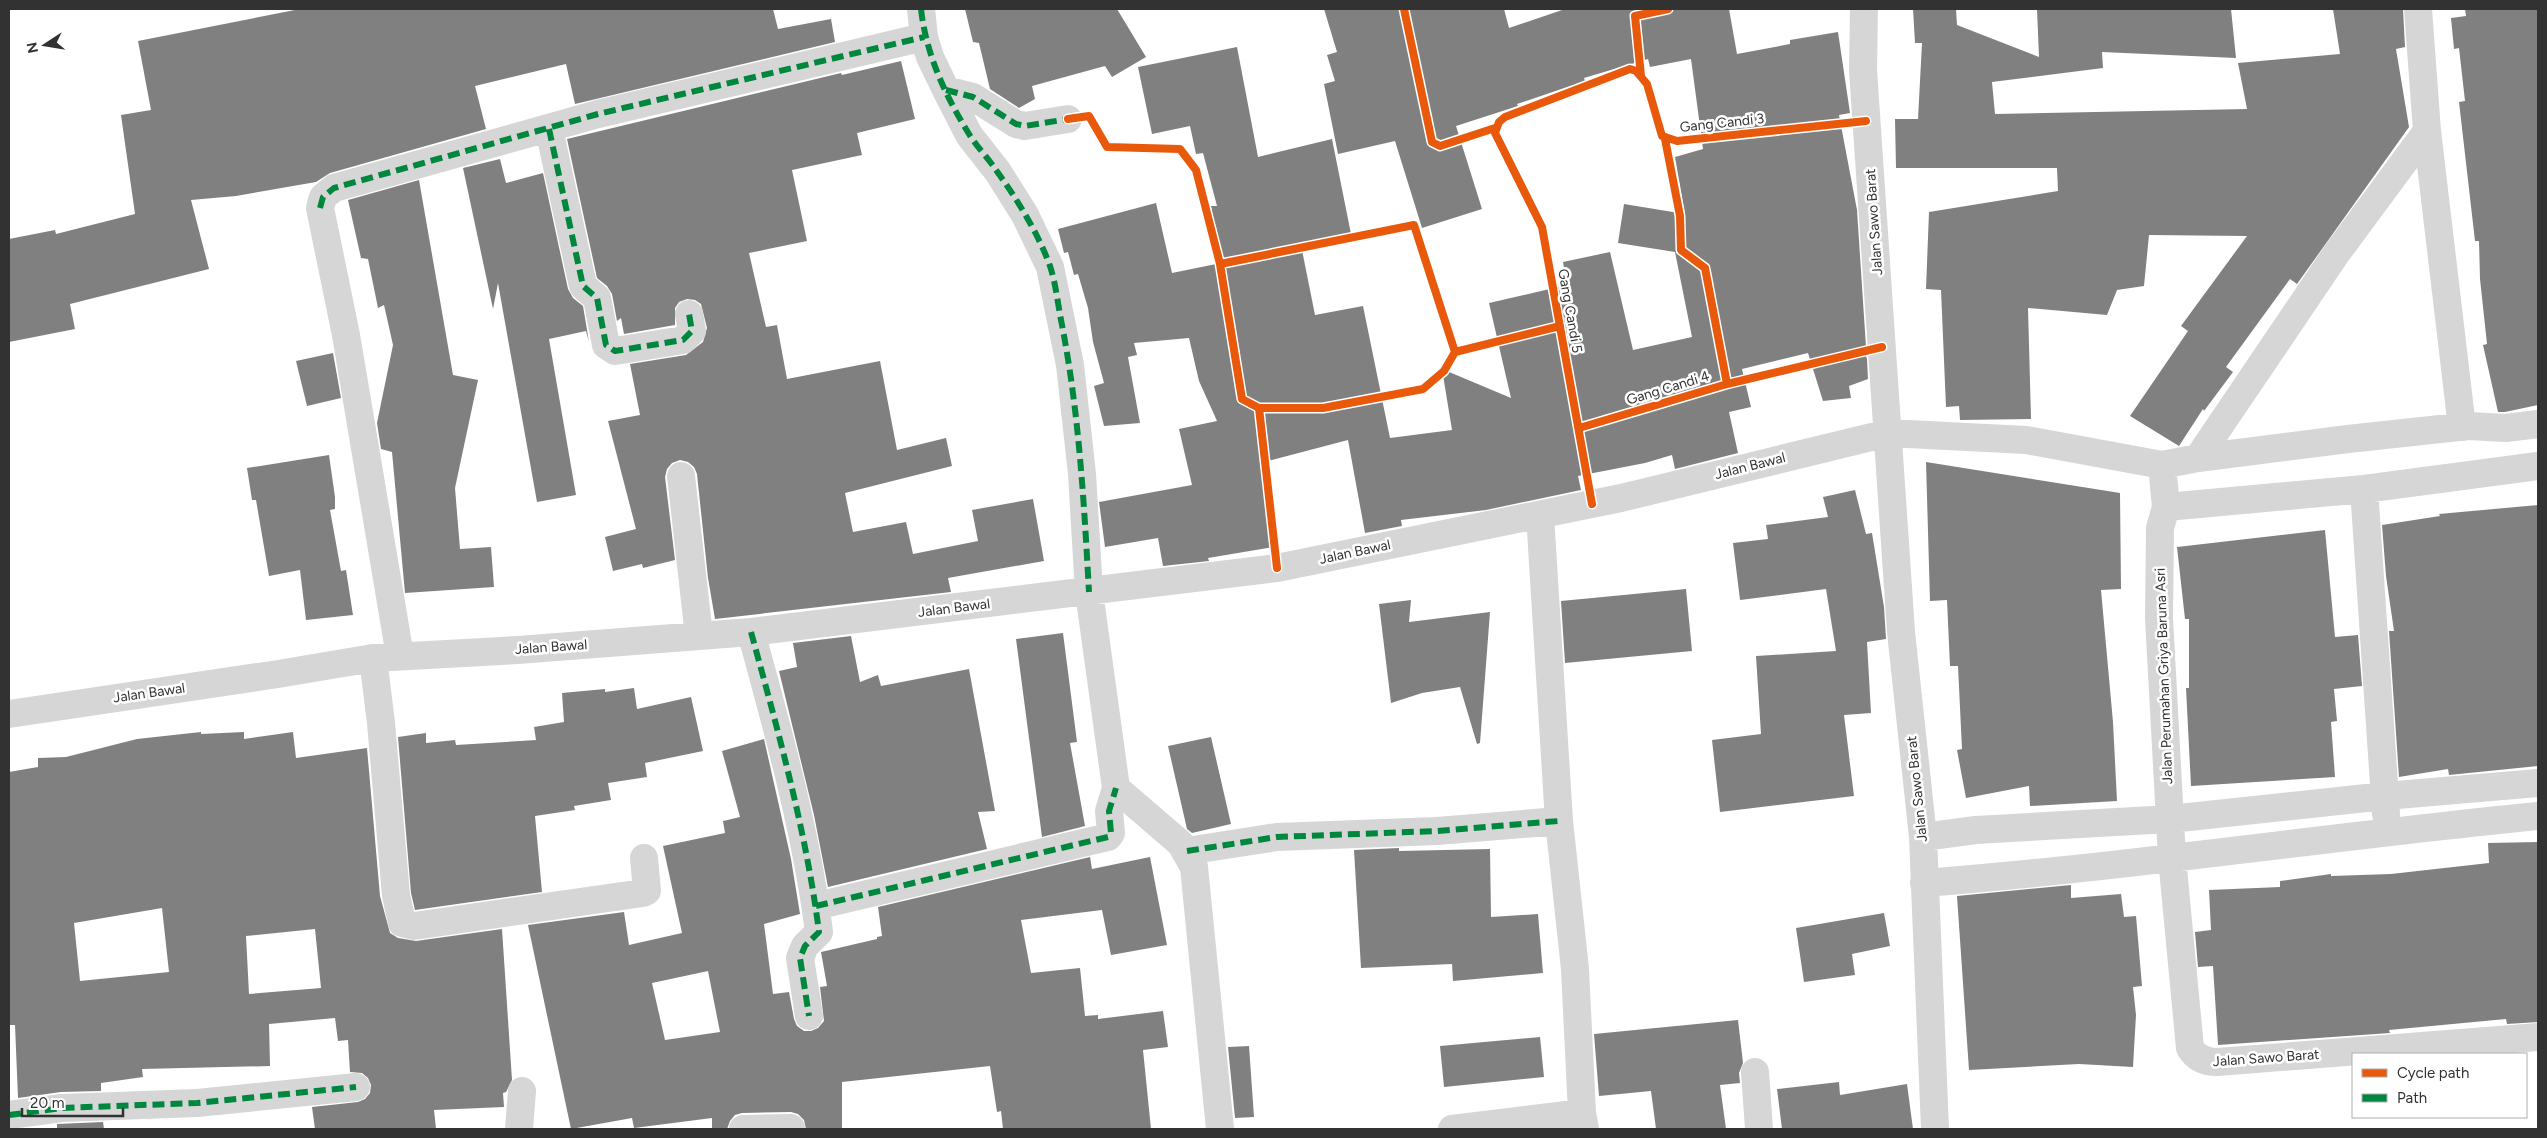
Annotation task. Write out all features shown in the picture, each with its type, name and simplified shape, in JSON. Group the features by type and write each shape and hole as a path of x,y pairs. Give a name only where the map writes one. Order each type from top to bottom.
{"street":[{"path":"816,906 1108,837 1112,833 1109,811 1116,788 1076,593 1082,474 1070,365 1050,266 1025,215 998,172 969,135 957,93 930,57 924,37 921,9"},
{"name":"Jalan Sawo Barat","path":"1864,9 1863,70 1889,439 1900,632 1923,837 1935,1129"},
{"path":"2418,9 2427,132 2462,427"},
{"path":"400,656 346,334 320,208 323,197 334,188 598,114 924,37"},
{"path":"957,93 1016,124 1025,126 1068,119"},
{"path":"549,129 583,286 597,298 606,345 615,351 683,340 692,331 689,314"},
{"path":"2164,487 2198,458 2336,254 2427,132"},
{"path":"2198,458 2462,427 2506,428 2538,424"},
{"name":"Jalan Bawal","path":"9,714 373,658 751,632 1278,568 1541,533 1889,439 2026,440 2164,487"},
{"path":"2164,487 2364,489 2538,466"},
{"path":"681,476 699,636"},
{"name":"Jalan Perumahan Griya Baruna Asri","path":"2164,487 2160,528 2159,618 2172,858"},
{"path":"2364,489 2387,831"},
{"path":"1452,1129 1583,1121 1574,969 1559,821 1541,533"},
{"path":"751,632 792,780 816,906 819,932 805,946 800,958 809,1016"},
{"path":"373,658 381,723 396,895 402,923 414,926 643,893 647,891 644,858"},
{"path":"1923,837 1976,830 2170,819 2385,796 2538,783"},
{"path":"1116,788 1187,851 1194,867 1220,1129"},
{"path":"1924,883 2172,858 2387,831 2538,816"},
{"path":"1187,851 1277,837 1437,831 1559,821"},
{"name":"Jalan Sawo Barat","path":"2172,858 2190,1048 2200,1059 2217,1062 2538,1038"},
{"path":"1755,1072 1759,1129"},
{"path":"9,1115 62,1108 198,1103 356,1087"},
{"path":"519,1129 522,1091"},
{"path":"743,1129 791,1128"}],"building":[{"path":"300,9 773,9 778,29 831,19 835,42 575,104 566,64 475,86 486,129 330,173 316,182 236,196 191,200 209,269 70,304 75,329 9,342 9,239 55,230 56,234 135,214 121,115 151,110 138,41"},
{"path":"965,9 1117,9 1146,57 1112,77 1105,66 1032,86 1035,99 1019,108 990,89 979,43 973,42"},
{"path":"1324,9 1504,9 1509,28 1565,9 1729,9 1737,54 1790,44 1790,40 1838,32 1850,113 1839,115 1857,210 1866,347 1863,348 1867,359 1868,379 1849,386 1851,398 1823,401 1808,353 1742,369 1751,407 1729,412 1738,453 1675,469 1672,455 1645,463 1578,476 1581,490 1486,510 1401,520 1402,526 1365,533 1348,440 1260,463 1274,547 1208,558 1209,561 1163,566 1158,538 1105,547 1099,502 1192,485 1179,429 1217,421 1199,381 1189,338 1134,343 1137,355 1128,357 1140,423 1104,426 1094,386 1104,383 1093,342 1088,308 1078,274 1074,275 1068,252 1064,253 1058,229 1156,203 1172,273 1221,263 1211,206 1217,206 1203,153 1196,154 1190,126 1152,134 1138,67 1237,47 1258,157 1332,139 1351,234 1301,245 1315,315 1363,306 1390,438 1452,430 1442,369 1511,398 1489,303 1567,285 1563,262 1610,252 1633,350 1692,337 1675,252 1618,243 1624,204 1685,214 1675,157 1703,149 1691,59 1650,67 1648,59 1584,78 1585,81 1517,104 1518,106 1456,126 1482,209 1422,228 1395,141 1338,154 1324,84 1335,81 1327,55 1337,52"},
{"path":"1913,9 1956,9 1957,25 2039,57 2037,9 2231,9 2236,58 2102,52 2103,68 1992,82 1995,114 2247,109 2238,63 2340,54 2333,9 2403,9 2405,47 2396,49 2409,127 2297,284 2290,279 2226,367 2233,372 2204,411 2203,409 2179,446 2130,416 2188,331 2181,326 2247,236 2149,235 2144,286 2117,290 2107,315 2028,308 2031,419 1960,420 1959,406 1946,407 1941,290 1926,289 1929,212 2058,191 2057,168 1896,168 1895,119 1918,119 1922,43 1915,43"},
{"path":"2465,9 2538,9 2538,405 2505,412 2498,412 2483,345 2487,344 2480,279 2479,241 2475,241 2459,102 2465,101 2459,48 2454,49 2451,18 2466,16"},
{"path":"901,61 915,119 857,133 862,155 792,170 807,241 749,253 766,327 777,325 787,379 880,361 897,450 946,438 952,466 845,493 853,532 906,522 913,554 978,541 972,510 1033,499 1044,561 948,578 951,592 715,619 708,578 697,474 694,467 688,462 680,460 672,463 667,469 665,477 675,560 643,568 642,564 613,571 605,537 636,529 608,421 640,415 630,364 686,355 703,342 707,328 701,304 695,300 687,299 679,302 675,308 675,325 624,334 621,318 617,321 612,294 607,286 597,278 567,139 841,73 842,75"},
{"path":"500,159 506,183 543,173 568,289 573,298 583,306 589,342 586,331 549,339 576,495 537,502 498,283 493,309 463,168"},
{"path":"419,180 453,375 478,380 455,488 460,549 491,547 494,587 405,593 392,452 381,449 377,423 393,345 384,305 378,308 368,259 361,258 348,200"},
{"path":"333,353 341,398 307,406 296,361"},
{"path":"329,455 335,497 335,509 330,510 341,571 346,570 353,615 306,620 300,570 269,576 256,500 252,500 247,468"},
{"path":"1926,462 2120,493 2121,589 2101,590 2113,722 2117,801 2030,806 2029,786 1966,798 1957,750 1962,749 1958,666 1950,666 1947,600 1930,601"},
{"path":"1855,490 1866,534 1872,533 1884,607 1886,639 1867,642 1871,713 1844,715 1854,796 1720,812 1712,740 1761,734 1756,656 1836,651 1826,589 1740,600 1733,543 1768,539 1766,525 1828,517 1823,497"},
{"path":"2538,505 2538,766 2449,775 2448,769 2399,777 2389,631 2394,631 2386,576 2382,525 2440,516 2439,514"},
{"path":"2325,530 2335,637 2358,635 2362,686 2334,689 2337,721 2331,722 2335,777 2191,786 2186,688 2189,688 2189,619 2185,619 2177,547"},
{"path":"1686,589 1692,651 1565,663 1561,601"},
{"path":"1411,600 1409,622 1490,612 1480,743 1477,744 1460,687 1422,693 1391,703 1379,604"},
{"path":"1063,633 1077,742 1070,743 1085,826 1042,837 1016,639"},
{"path":"851,636 860,682 878,675 881,686 969,669 995,811 978,812 987,849 828,887 814,815 779,671 797,667 793,643"},
{"path":"634,688 637,709 691,697 703,751 645,763 647,777 608,783 611,800 574,806 575,810 535,816 542,892 415,910 411,893 398,737 426,733 426,743 455,740 456,745 536,740 534,727 564,722 562,693 605,689 605,692"},
{"path":"201,732 201,734 244,732 244,739 293,732 296,758 367,748 380,896 390,933 398,938 416,941 502,929 512,1080 506,1092 503,1093 504,1107 434,1110 436,1129 315,1129 312,1107 358,1102 365,1099 370,1093 371,1085 368,1078 362,1073 350,1072 348,1040 338,1041 335,1018 269,1024 270,1066 142,1069 143,1077 101,1083 101,1091 61,1092 18,1098 15,1025 9,1025 9,772 38,767 38,758 66,757 137,739","holes":["162,908 169,972 80,981 74,923","315,929 321,988 249,994 246,936"]},
{"path":"1211,737 1231,824 1192,833 1187,829 1168,746"},
{"path":"764,739 791,859 800,914 764,924 773,994 789,992 794,1019 797,1026 804,1031 818,1028 824,1021 820,987 827,986 821,952 877,939 877,937 882,936 878,907 1090,857 1092,869 1150,857 1167,945 1111,955 1102,910 1021,920 1031,973 1080,968 1085,1016 1098,1015 1098,1019 1163,1011 1168,1047 1143,1050 1151,1129 1003,1129 1001,1111 997,1112 990,1066 842,1082 842,1129 806,1129 804,1120 798,1114 791,1112 742,1113 735,1115 727,1129 712,1129 712,1118 634,1128 632,1118 571,1129 528,925 624,912 629,945 682,933 663,846 725,833 723,821 740,817 722,751","holes":["708,971 720,1032 665,1040 652,983"]},
{"path":"2538,842 2538,1022 2507,1024 2506,1019 2389,1030 2390,1033 2218,1045 2213,966 2198,967 2195,932 2211,930 2209,890 2280,887 2280,881 2331,874 2331,876 2391,874 2489,863 2488,843"},
{"path":"1399,848 1399,851 1490,849 1491,917 1538,914 1543,973 1453,981 1452,964 1361,968 1354,850"},
{"path":"2071,885 2071,898 2121,894 2124,917 2136,916 2142,986 2133,987 2136,1015 2133,1067 2079,1064 1969,1070 1957,896"},
{"path":"1884,913 1890,946 1852,954 1855,975 1804,982 1796,928"},
{"path":"1738,1020 1743,1063 1739,1073 1740,1083 1720,1085 1726,1129 1656,1129 1651,1091 1599,1096 1594,1034"},
{"path":"1540,1037 1544,1077 1444,1087 1440,1046"},
{"path":"1249,1046 1254,1117 1235,1118 1228,1047"},
{"path":"1839,1082 1840,1095 1907,1084 1913,1129 1782,1129 1777,1089"},
{"path":"103,1122 104,1129 57,1129 57,1124"}],"marked path":[{"path":"921,9 932,58 952,104 972,139 1019,204 1050,266 1068,358 1077,424 1089,592"},
{"path":"320,208 323,197 334,188 598,114 924,37"},
{"path":"946,90 973,97 1016,124 1025,126 1068,119"},
{"path":"549,129 583,286 597,298 606,345 615,351 683,340 692,331 689,314"},
{"path":"751,632 799,818 819,932 805,946 800,958 809,1016"},
{"path":"816,906 1108,837 1111,833 1109,811 1116,788"},
{"path":"1187,851 1277,837 1437,831 1559,821"},
{"path":"9,1115 62,1108 197,1103 356,1087"}],"cycle path":[{"path":"1404,9 1432,142 1440,146 1495,128"},
{"path":"1641,76 1635,16 1668,9"},
{"name":"Gang Candi 3","path":"1592,504 1542,227 1495,133 1499,122 1505,117 1630,69 1636,71 1647,84 1662,136 1677,141 1866,121"},
{"path":"1068,119 1089,116 1107,147 1180,149 1196,170 1220,264 1242,399 1259,408 1323,408 1423,389 1444,371 1455,352"},
{"path":"1665,139 1680,216 1681,250 1705,268 1727,384"},
{"name":"Gang Candi 5","path":"1220,264 1414,225 1455,352 1560,326"},
{"name":"Gang Candi 4","path":"1579,428 1727,384 1882,347"},
{"path":"1259,408 1277,568"}]}
